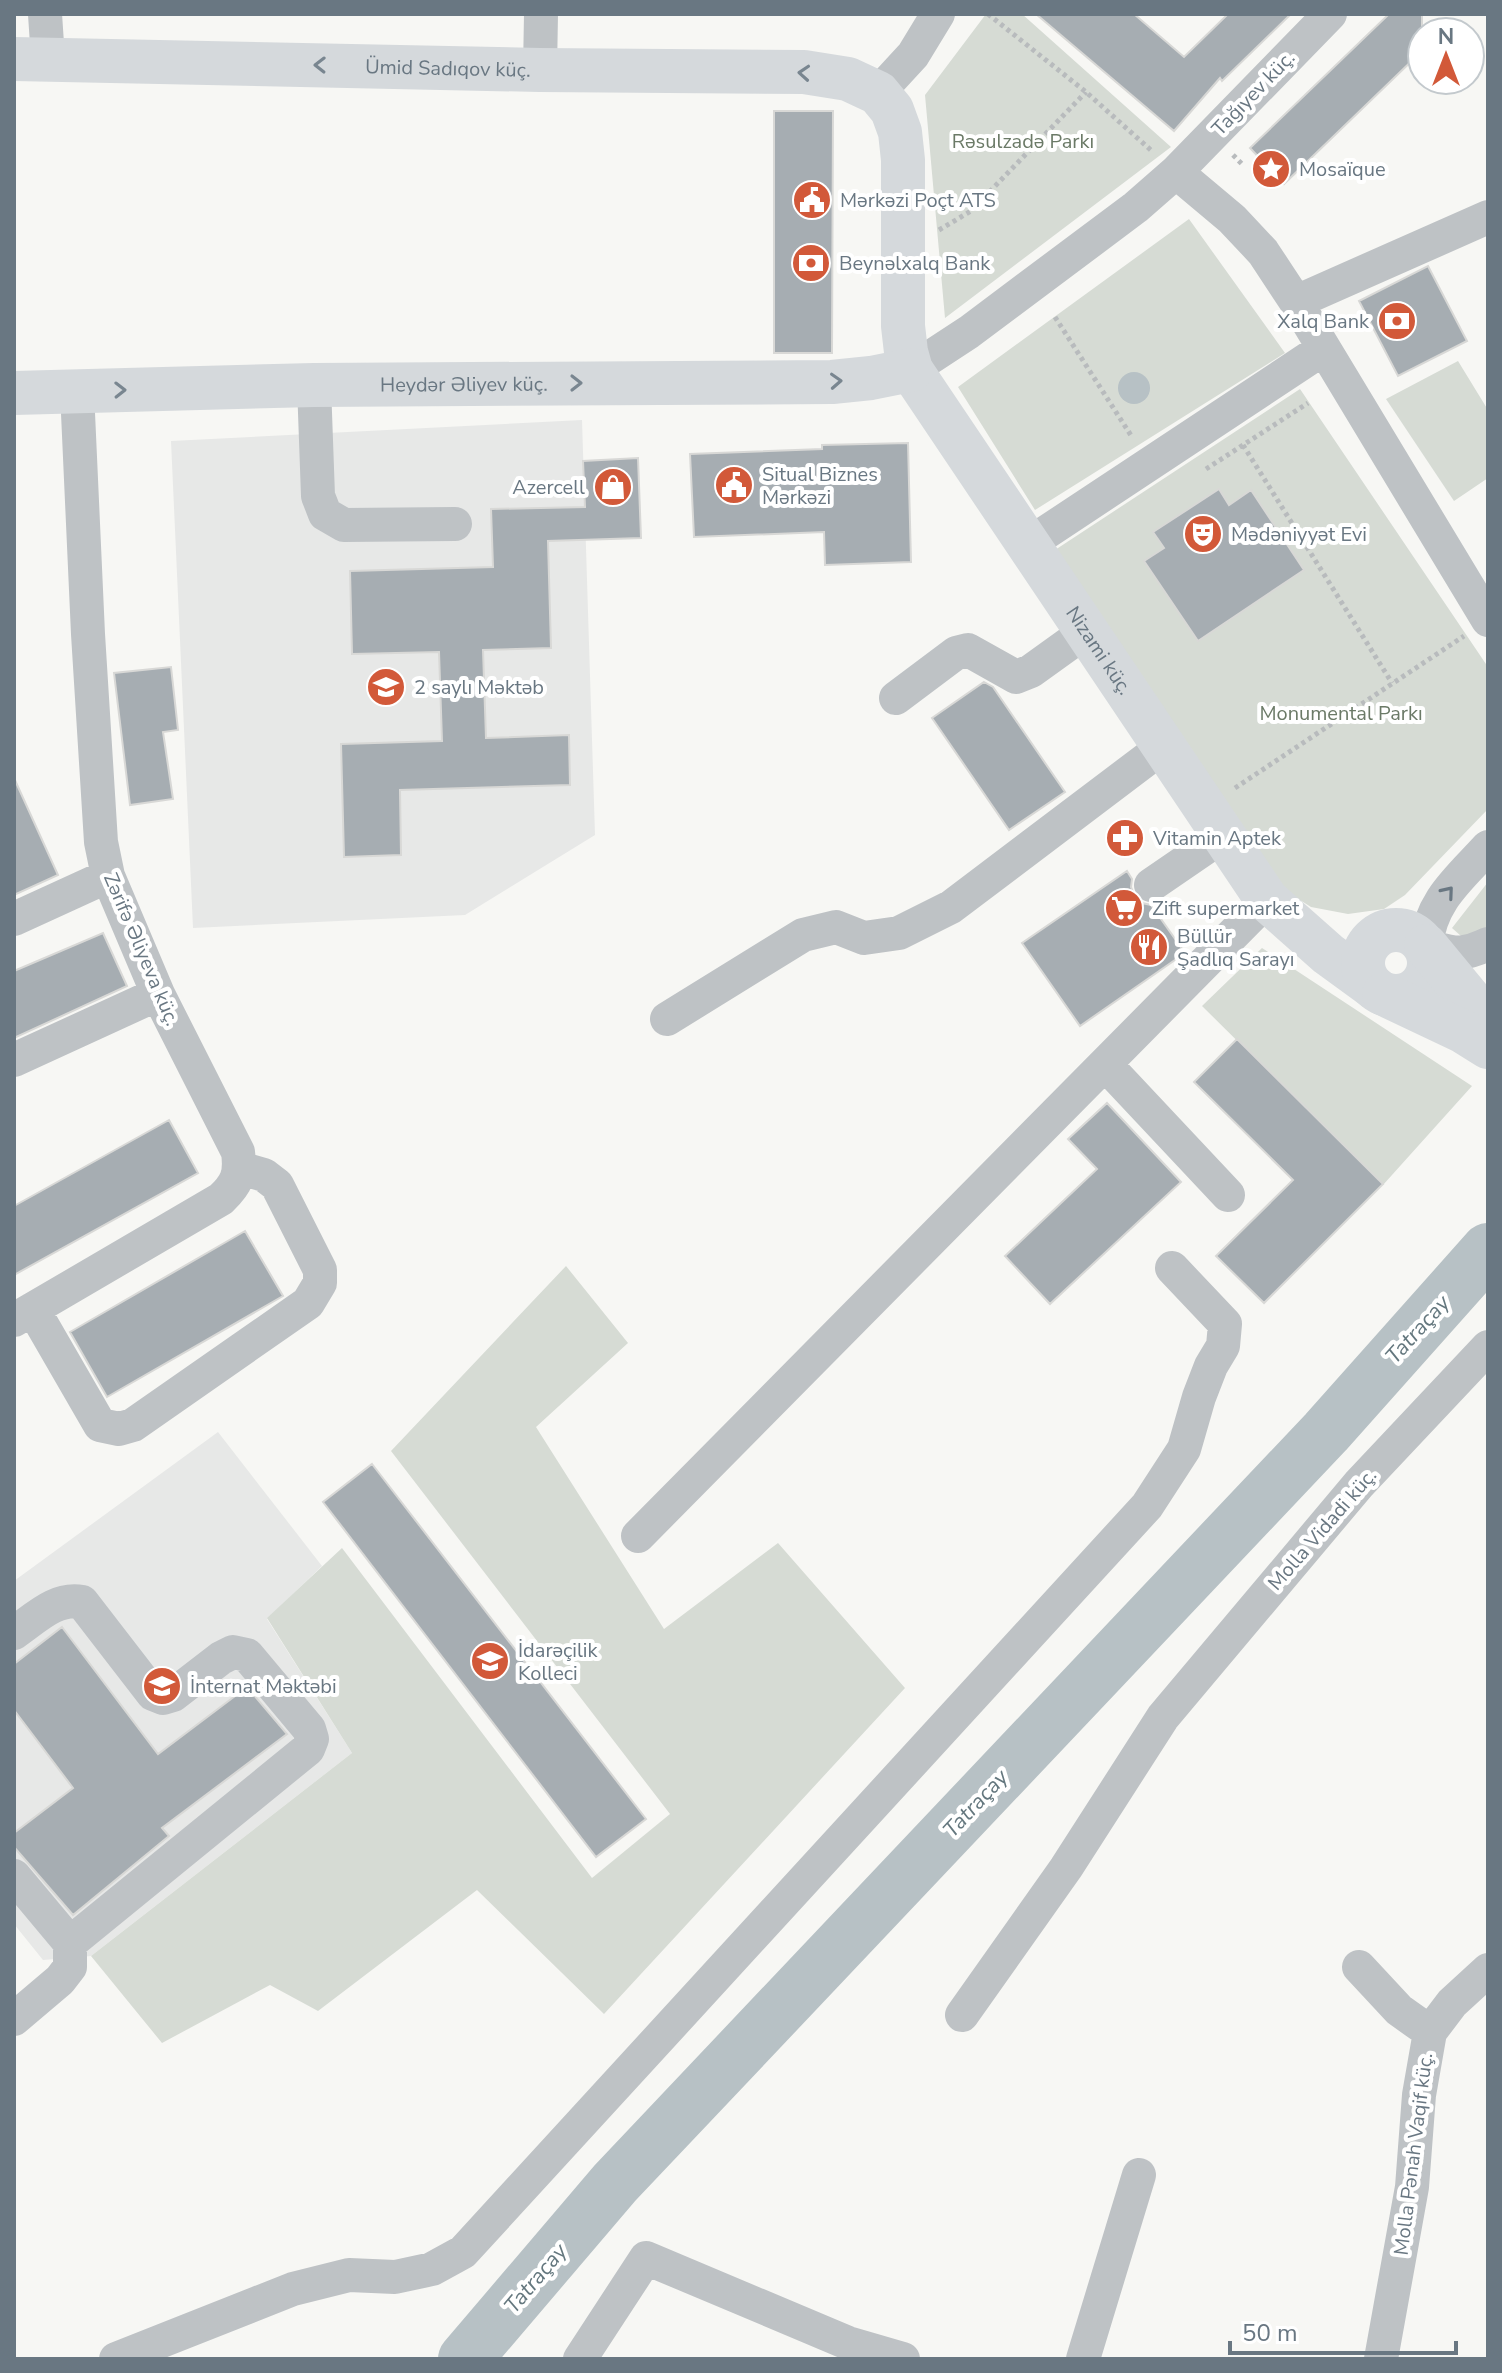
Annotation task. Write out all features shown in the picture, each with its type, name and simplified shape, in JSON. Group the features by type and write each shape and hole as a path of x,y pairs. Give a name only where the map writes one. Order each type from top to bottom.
{"main road":[{"name":"Ümid Sadıqov küç.","path":"31,59 540,70 804,72 848,79 878,93"},
{"path":"878,93 892,110 900,132 903,160 903,326 911,370"},
{"name":"Heydər Əliyev küç.","path":"14,393 314,385 832,382 911,370"},
{"name":"Nizami küç.","path":"911,370 1224,835 1280,912 1328,954 1380,992 1464,1032 1488,1047"},
{"path":"1280,912 1332,933 1384,932 1393,929 1412,933 1488,1021"},
{"path":"1384,932 1368,944 1363,963 1369,982 1380,992 1402,996 1418,988 1428,973 1426,946"}],"street":[{"path":"31,59 45,14"},
{"path":"540,70 541,14"},
{"path":"878,93 913,55 938,14"},
{"name":"Tağıyev küç.","path":"911,370 940,353 1136,207 1176,172 1330,14"},
{"path":"1176,172 1232,219 1263,252 1323,349 1477,628"},
{"path":"1296,302 1488,217"},
{"path":"1030,543 1323,349"},
{"path":"314,385 318,496 325,514 344,525 455,524"},
{"name":"Zərifə Əliyeva küç.","path":"77,391 101,842 108,876 158,994 238,1152 240,1168"},
{"path":"896,698 956,653 968,650 1016,677 1031,671 1088,630"},
{"path":"667,1019 803,935 836,927 864,938 899,933 951,907 1164,746"},
{"path":"1151,885 1224,835"},
{"path":"1488,847 1438,903 1430,921 1426,946 1457,954 1468,953 1488,944"},
{"path":"14,919 108,876"},
{"path":"638,1536 1105,1064 1280,912"},
{"path":"14,1060 158,994"},
{"path":"1105,1064 1228,1195"},
{"path":"240,1168 264,1175 277,1185 320,1270 320,1283 308,1303 133,1425 119,1429 100,1425 24,1315 221,1199 236,1185 240,1168"},
{"path":"116,2359 293,2289 349,2275 395,2277 432,2269 463,2252 1147,1506 1184,1449 1199,1397 1223,1346 1225,1324 1172,1268"},
{"name":"Molla Vidadi küç.","path":"962,2015 1066,1868 1163,1717 1359,1484 1488,1347"},
{"path":"14,1633 52,1606 69,1600 82,1602 153,1694 163,1698 173,1695 221,1658 233,1652 247,1655 309,1729 312,1739 308,1749 70,1943"},
{"path":"14,1876 70,1943 70,1967 60,1980 14,2019"},
{"path":"1359,1967 1399,2010 1430,2032"},
{"name":"Molla Pənah Vaqif küç.","path":"1381,2359 1412,2187 1419,2095 1430,2032 1452,2003 1488,1970"},
{"path":"1083,2359 1139,2175"},
{"path":"580,2359 646,2258 842,2351 903,2359"}],"path":[{"path":"988,14 1086,92 1176,172"},
{"path":"937,231 971,211 1086,92"},
{"path":"1055,317 1137,445"},
{"path":"1243,445 1392,683"},
{"path":"1234,788 1477,628"}],"shaded area":[{"path":"1134,372 1145,377 1150,388 1145,399 1134,404 1123,399 1118,388 1123,377"},
{"name":"2 saylı Məktəb","path":"582,420 595,835 465,915 193,928 171,441"},
{"name":"İnternat Məktəbi","path":"218,1432 322,1566 267,1619 352,1753 91,1956 43,1960 14,1924 14,1581"}],"green space":[{"name":"Rəsulzadə Parkı","path":"986,14 1022,14 1171,147 945,318 925,95"},
{"path":"1189,219 1285,353 1035,510 958,387"},
{"path":"1458,361 1488,410 1488,478 1454,501 1386,399"},
{"name":"Monumental Parkı","path":"1300,389 1488,667 1488,809 1405,895 1384,909 1348,914 1311,907 1284,890 1055,550"},
{"path":"1488,882 1488,960 1452,928"},
{"path":"1262,948 1472,1086 1383,1185 1202,1006"},
{"path":"566,1266 628,1343 536,1427 664,1629 778,1543 905,1688 604,2014 477,1890 318,2011 270,1985 162,2043 91,1956 352,1753 267,1618 342,1548 592,1878 670,1814 391,1451"}],"building":[{"path":"1036,14 1134,14 1184,57 1228,14 1291,14 1222,81 1220,78 1174,131"},
{"path":"1389,14 1422,14 1406,16 1406,66 1284,184 1250,148"},
{"path":"774,111 833,111 832,353 774,353"},
{"path":"1428,266 1467,341 1398,376 1359,301"},
{"path":"908,443 911,562 825,565 824,532 694,537 690,454"},
{"path":"638,458 641,538 548,541 551,648 483,650 486,738 569,735 570,785 400,790 401,855 344,857 341,744 442,741 439,652 352,654 350,571 493,567 491,509 585,507 583,461"},
{"path":"1219,489 1229,505 1251,490 1304,570 1198,641 1144,561 1164,548 1153,532"},
{"path":"171,667 178,730 163,732 173,799 130,805 114,673"},
{"path":"984,682 993,687 1065,792 1009,830 932,718"},
{"path":"14,778 58,875 14,895"},
{"path":"1127,871 1132,879 1135,897 1151,905 1185,953 1080,1026 1022,943"},
{"path":"103,933 127,986 14,1038 14,971"},
{"path":"1237,1039 1383,1184 1264,1303 1216,1256 1293,1180 1194,1082"},
{"path":"1107,1103 1181,1182 1050,1304 1005,1256 1097,1169 1068,1139"},
{"path":"169,1120 198,1173 14,1275 14,1206"},
{"path":"245,1231 283,1296 107,1397 70,1332"},
{"path":"372,1464 646,1819 596,1857 323,1502"},
{"path":"62,1627 158,1754 247,1687 287,1734 162,1828 169,1836 73,1915 14,1847 14,1833 73,1788 14,1710 14,1664"}],"waterway":[{"name":"Tatraçay","path":"465,2359 615,2183 1326,1432 1488,1250"}],"place":[{"name":"Mosaïque","path":"1271,169"},
{"name":"Mərkəzi Poçt ATS","path":"812,200"},
{"name":"Beynəlxalq Bank","path":"811,263"},
{"name":"Xalq Bank","path":"1397,321"},
{"name":"Situal Biznes Mərkəzi","path":"734,485"},
{"name":"Azercell","path":"613,487"},
{"name":"Mədəniyyət Evi","path":"1203,534"},
{"name":"2 saylı Məktəb","path":"386,687"},
{"name":"Vitamin Aptek","path":"1125,838"},
{"name":"Zift supermarket","path":"1124,908"},
{"name":"Büllür Şadlıq Sarayı","path":"1149,947"},
{"name":"İdarəçilik Kolleci","path":"490,1661"},
{"name":"İnternat Məktəbi","path":"162,1686"}]}
